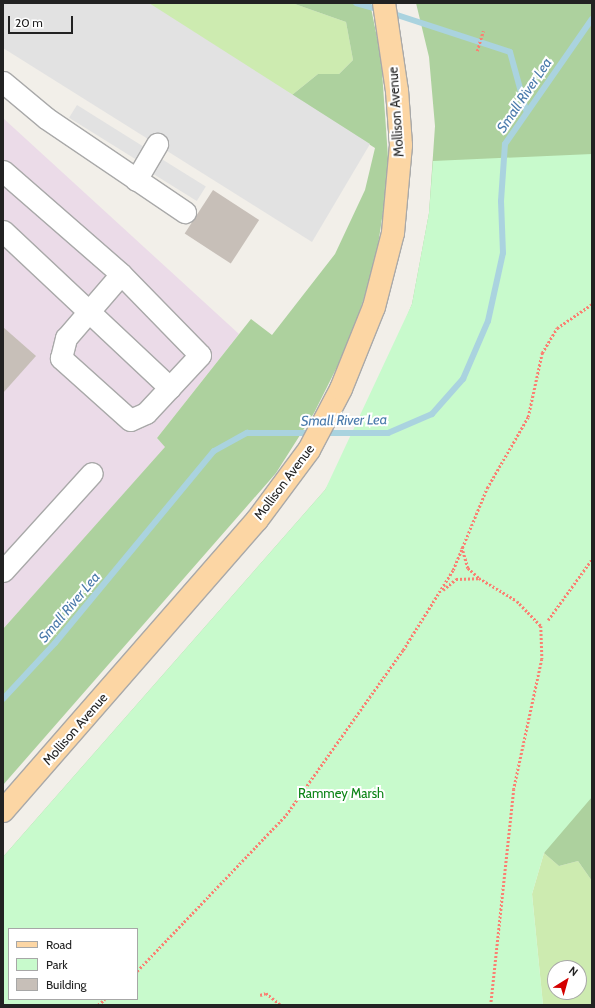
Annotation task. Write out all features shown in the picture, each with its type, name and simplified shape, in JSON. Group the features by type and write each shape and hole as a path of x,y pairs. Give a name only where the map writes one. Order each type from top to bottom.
{"main road":[{"name":"Mollison Avenue","path":"3,811 257,520 309,450 326,420 359,350 393,233 401,145 390,39 384,3"}],"lane":[{"path":"3,82 46,118 185,212"},
{"path":"136,180 157,144"},
{"path":"3,171 121,274 200,355 146,413 130,420 61,358 66,338 121,274"},
{"path":"3,230 170,388"},
{"path":"3,571 92,473"}],"path":[{"path":"477,51 483,31"},
{"path":"138,970 286,815 441,591 487,488 528,417 542,353 557,328 592,304"},
{"path":"462,546 468,568 478,578 516,601 541,626 542,659 514,790 491,1005"},
{"path":"548,620 592,559"},
{"path":"441,591 456,579 478,578"},
{"path":"260,995 266,993 281,1005"}],"shaded area":[{"path":"3,3 149,3 370,144 312,242 3,48"},
{"path":"77,105 145,147 137,160 69,118"},
{"path":"3,118 239,334 157,438 166,447 3,629"},
{"path":"160,158 206,187 197,201 151,172"}],"green space":[{"path":"145,3 292,3 346,22 353,60 339,74 318,74 292,95"},
{"path":"292,3 370,3 381,57 389,172 375,265 349,343 314,413 276,473 3,785 3,629 165,447 157,438 251,319 272,335 335,254 365,190 375,148 292,95 318,74 339,74 353,60 346,22"},
{"path":"416,3 592,3 592,238 9,928 3,857 325,490 356,440 412,304 429,213 435,126 429,57"},
{"name":"Rammey Marsh","path":"592,154 592,797 544,853 532,894 543,1005 3,1005 3,857 325,490 412,304 429,213 433,161"},
{"path":"592,776 592,881 578,861 559,866 544,853 556,825"},
{"path":"544,853 559,866 578,861 592,881 592,1005 543,1005 532,894"}],"building":[{"path":"213,190 259,220 231,264 185,234"},
{"path":"3,327 36,356 3,393"}],"waterway":[{"path":"356,3 380,10"},
{"path":"391,13 510,52 526,110"},
{"name":"Small River Lea","path":"322,433 388,433 432,414 463,379 488,321 503,253 501,201 505,144 592,19"},
{"name":"Small River Lea","path":"3,699 55,643 214,451 247,433 313,433"}]}
